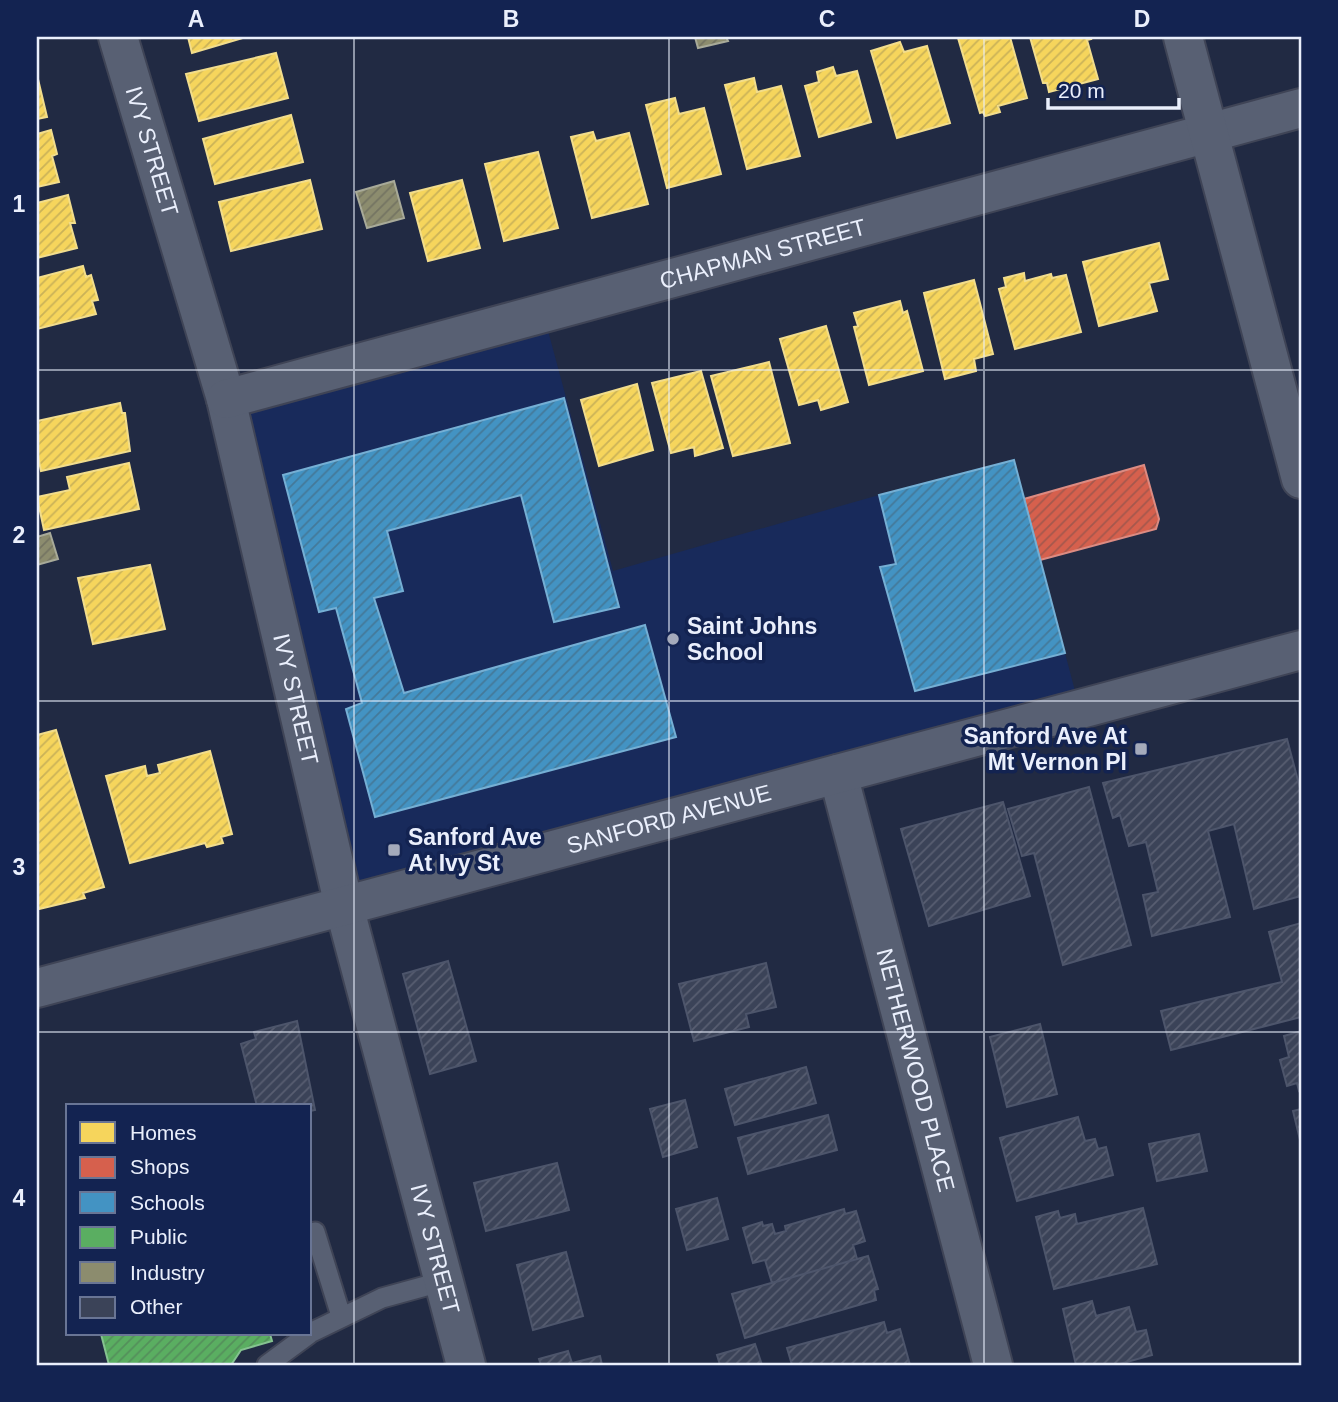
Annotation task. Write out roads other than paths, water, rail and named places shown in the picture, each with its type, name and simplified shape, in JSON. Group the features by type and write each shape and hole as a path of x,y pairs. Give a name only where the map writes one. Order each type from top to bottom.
{"street":[{"name":"IVY STREET","path":"118,37 226,399 344,906 466,1365"},
{"path":"1183,37 1301,479"},
{"name":"CHAPMAN STREET","path":"226,399 1301,108"},
{"name":"SANFORD AVENUE","path":"37,988 1301,650"},
{"name":"NETHERWOOD PLACE","path":"838,774 993,1365"}],"lane":[{"path":"315,1232 341,1316"},
{"path":"312,1332 382,1298 444,1281"},
{"path":"267,1365 306,1336"}],"place":[{"name":"Saint Johns School","path":"673,639"},
{"name":"Sanford Ave At Mt Vernon Pl","path":"1141,749"},
{"name":"Sanford Ave At Ivy St","path":"394,850"}]}
